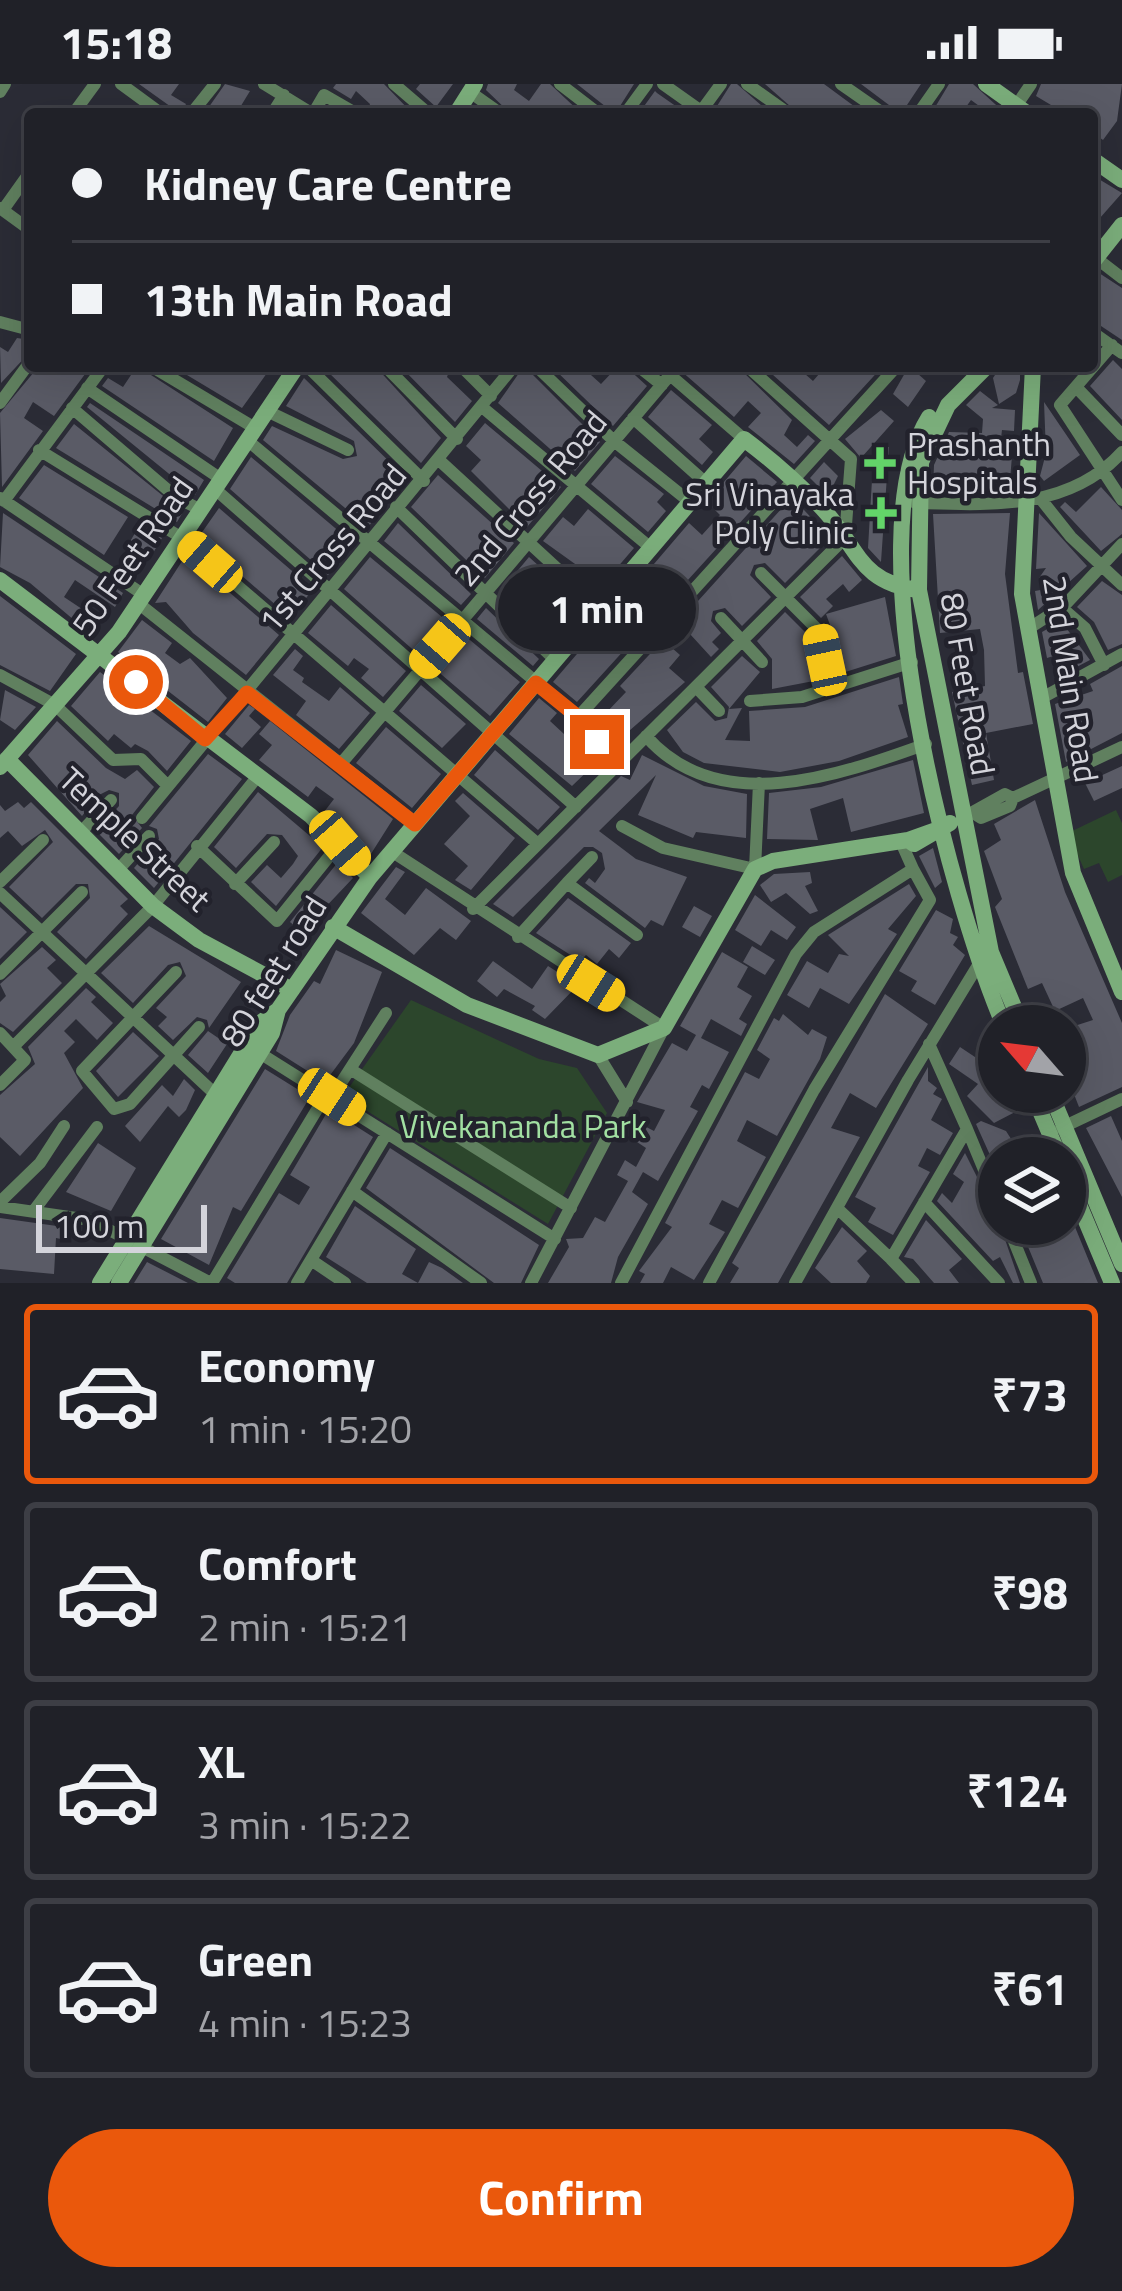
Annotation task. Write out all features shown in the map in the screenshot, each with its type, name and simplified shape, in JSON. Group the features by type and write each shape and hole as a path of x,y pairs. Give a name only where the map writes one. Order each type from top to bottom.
{"street":[{"path":"0,92 5,84"},
{"path":"121,84 154,108"},
{"path":"196,108 215,84"},
{"path":"264,84 305,108"},
{"path":"394,84 422,108"},
{"path":"560,84 591,108"},
{"path":"663,84 694,108"},
{"path":"746,84 780,108"},
{"path":"841,84 875,108"},
{"path":"986,84 1019,108"},
{"path":"276,108 284,95"},
{"path":"316,108 324,95 347,108"},
{"path":"2,209 24,180"},
{"path":"1098,259 1122,278"},
{"path":"0,404 24,370"},
{"path":"99,372 2,499 141,599 247,693 415,824"},
{"path":"171,372 251,434 365,542 578,717 616,767"},
{"name":"50 Feet Road","path":"3,763 102,654 293,372"},
{"path":"313,372 424,481"},
{"path":"391,372 457,439"},
{"path":"465,372 487,402 574,488 651,548"},
{"name":"1st Cross Road","path":"142,818 510,372"},
{"path":"542,372 614,441 690,502"},
{"path":"650,372 793,481 866,568 910,589"},
{"path":"473,909 845,538 851,459 754,372"},
{"path":"578,717 892,372"},
{"name":"80 Feet Road","path":"967,372 924,436 909,503 912,662 939,828 998,1005"},
{"name":"80 Feet Road","path":"924,436 981,372"},
{"name":"2nd Main Road","path":"1033,372 1032,502 1022,594 1072,873 1122,992"},
{"path":"1092,372 1060,405 1122,500"},
{"name":"2nd Cross Road","path":"339,766 666,380"},
{"path":"1076,387 1122,435"},
{"path":"87,388 218,484 328,592 576,807"},
{"path":"72,408 176,497 201,510"},
{"path":"267,411 348,450"},
{"path":"633,418 706,483"},
{"name":"80 feet road","path":"119,1283 135,1240 272,1034 278,1010 333,927 391,851 743,439"},
{"path":"39,450 182,538 538,844"},
{"path":"909,503 1032,502 1102,475 1122,452"},
{"path":"440,461 600,608"},
{"path":"1032,502 1122,585"},
{"path":"396,507 555,660"},
{"path":"1028,629 1061,608 1122,544"},
{"path":"761,573 819,631 832,689"},
{"path":"0,580 257,776 340,843 370,877"},
{"name":"80 Feet Road","path":"910,589 968,816 984,957 1010,1005"},
{"path":"1061,608 1085,628 1104,665"},
{"path":"721,619 762,662"},
{"path":"1040,699 1122,654"},
{"path":"750,701 771,703 832,689 912,662"},
{"path":"1,678 55,705 113,760 141,759 168,786"},
{"path":"696,687 719,711"},
{"path":"646,736 660,752 699,775 759,783 824,777 926,744"},
{"path":"622,826 663,848 755,869 773,861 905,841 914,844 1005,794 1013,798 1122,747"},
{"name":"Temple Street","path":"3,763 153,906 199,940 292,990"},
{"path":"13,1047 153,906 196,846 257,776"},
{"path":"531,1283 664,1028 755,869 759,783"},
{"path":"80,833 111,800"},
{"path":"118,870 149,836"},
{"path":"0,883 43,840"},
{"path":"710,1283 814,1090 930,900 905,841"},
{"path":"235,884 274,842"},
{"path":"196,846 277,921 340,843"},
{"path":"391,851 473,909 664,1028"},
{"path":"518,937 592,857"},
{"path":"621,1283 796,954 824,925 913,868"},
{"path":"567,883 637,935"},
{"path":"0,974 82,892"},
{"path":"0,893 214,1093"},
{"path":"333,927 467,1005 598,1055 627,1102"},
{"path":"802,1280 928,1044 984,957"},
{"path":"176,972 88,1060 83,1073 114,1109 130,1104 199,1028"},
{"name":"80 Feet Road","path":"100,1283 135,1240 214,1093 260,1023 278,1010"},
{"path":"0,1204 90,1220 212,1283 386,1013"},
{"path":"598,1055 664,1028"},
{"path":"0,1033 25,1060 0,1085"},
{"path":"928,1044 978,1155"},
{"path":"258,1052 555,1239"},
{"path":"350,1070 572,1208"},
{"path":"1057,1130 1122,1099"},
{"path":"1046,1113 1122,1264"},
{"path":"1054,1113 1058,1137"},
{"path":"0,1204 40,1163 64,1126"},
{"path":"35,1209 97,1127"},
{"path":"891,1258 967,1129"},
{"path":"298,1283 387,1133"},
{"path":"352,1191 481,1283"},
{"path":"924,1202 999,1283"},
{"path":"837,1208 914,1283"},
{"path":"1086,1221 1112,1283"},
{"path":"1015,1245 1031,1283"},
{"path":"311,1260 345,1283"}],"green space":[{"path":"1116,810 1122,823 1122,875 1108,882 1099,863 1084,869 1068,833"},
{"name":"Vivekananda Park","path":"411,1000 539,1059 577,1068 607,1113 548,1224 343,1096"}],"building":[{"path":"139,84 179,84 171,95 186,104 173,108"},
{"path":"225,84 250,91 240,108 208,108"},
{"path":"336,84 384,84 407,108 369,108 356,91 351,99 333,88"},
{"path":"420,84 453,84 436,107 416,89"},
{"path":"488,84 517,84 514,90 529,101 541,84 550,84 576,108 505,108 486,90"},
{"path":"577,84 634,84 619,108 607,108"},
{"path":"731,84 737,84 764,108 716,108"},
{"path":"765,84 824,84 857,108 792,108"},
{"path":"861,84 921,84 905,108 893,108"},
{"path":"949,84 973,84 999,108 982,108 971,100 965,108 935,108"},
{"path":"1041,84 1122,84 1117,121 1103,140 1098,136 1098,108 1056,108 1036,96"},
{"path":"655,91 678,108 643,108"},
{"path":"1098,179 1122,193 1098,220"},
{"path":"1098,273 1122,288 1122,340 1098,324"},
{"path":"17,338 24,339 24,358 1,383 0,347 8,352"},
{"path":"1113,360 1122,369 1122,420 1090,386"},
{"path":"34,372 87,372 54,416 33,402 24,418 43,431 2,487 0,413"},
{"path":"133,372 146,372 233,428 214,461 102,386 108,378 123,387"},
{"path":"182,372 268,372 242,408"},
{"path":"328,372 380,372 441,438 421,463"},
{"path":"406,372 449,372 447,377 472,401 455,422"},
{"path":"520,372 530,372 600,442 575,471 498,403"},
{"path":"557,372 588,372 601,384 612,372 632,372 647,386 613,426"},
{"path":"682,372 743,372 792,420 784,435 797,447 808,435 815,441 794,464 748,427 761,413 748,401 734,417"},
{"path":"770,372 803,372 813,381 821,372 878,372 829,425"},
{"path":"906,372 916,372 926,381 908,407 893,394"},
{"path":"997,372 1020,372 1016,393 999,404 993,378"},
{"path":"304,378 407,479 368,527 263,440 272,426 343,459 357,456 354,441 286,406"},
{"path":"671,390 712,425 699,439 713,452 702,465 648,417"},
{"path":"980,391 998,405 992,408 1015,410 1014,431 1002,430 999,455 1012,456 1009,492 933,493 934,465 949,432 982,433 983,419 966,405"},
{"path":"1044,402 1080,455 1044,481 1040,476 1046,453"},
{"path":"90,403 204,480 195,495 87,407"},
{"path":"881,410 894,421 861,458 845,439"},
{"path":"485,423 561,487 527,527 471,471 481,460 466,446"},
{"path":"74,424 183,512 177,522 56,448"},
{"path":"874,446 889,447 881,562 868,548"},
{"path":"615,456 664,494 657,502 666,511 648,532 591,484"},
{"path":"746,456 777,482 577,702 553,682 689,523 702,535 720,515 707,502"},
{"path":"251,457 354,544 328,575 230,489"},
{"path":"824,462 838,476 828,496 810,478"},
{"path":"44,465 128,517 104,555 19,498"},
{"path":"438,475 514,543 485,578 411,507"},
{"path":"1101,487 1122,510 1122,534 1101,551 1060,507 1065,502 1076,512"},
{"path":"792,497 830,538 785,583 765,563 754,565 750,575 771,597 742,626 725,608 713,611 711,621 721,633 712,642 719,649 711,657 679,622"},
{"path":"219,508 313,589 291,618 198,538"},
{"path":"588,509 634,548 597,591 584,579 589,574 543,541 563,517 574,526"},
{"path":"3,513 123,593 115,607 75,580 64,597 82,609 74,620 30,583 0,567"},
{"path":"1010,513 1005,574 1018,673 1023,672 1033,724 986,733 994,780 972,785 952,692 985,686 984,650 980,629 940,633 933,514"},
{"path":"1039,513 1087,566 1038,610 1035,591 1051,588 1039,578 1046,568 1036,569"},
{"path":"398,523 471,594 461,605 384,541"},
{"path":"138,528 162,538 150,558 128,545"},
{"path":"186,555 279,635 246,675 193,633 166,602 155,603"},
{"path":"842,556 862,580 849,592 843,584 826,599 833,606 821,618 800,597"},
{"path":"370,557 448,622 419,655 344,589"},
{"path":"529,557 584,607 553,642 500,592"},
{"path":"1102,581 1122,595 1122,644 1108,650 1094,622 1077,607"},
{"path":"0,596 76,654 50,691 0,665"},
{"path":"885,597 896,656 839,674 836,659 842,658 826,614"},
{"path":"331,605 406,671 383,697 361,678 369,669 354,658 348,666 308,633"},
{"path":"486,608 539,659 533,666 477,619"},
{"path":"785,612 807,634 819,680 772,689 772,659 757,641"},
{"path":"142,620 172,643 165,653 180,664 190,658 227,698 208,722 118,652"},
{"path":"1061,621 1090,660 1069,671 1063,653 1047,658 1042,632"},
{"path":"464,635 520,682 490,716 435,669"},
{"path":"663,640 680,655 669,668 685,682 613,745 592,718 599,709 605,714 626,692 620,686"},
{"path":"295,649 303,656 293,670 304,678 302,682 329,701 340,687 370,713 339,749 296,715 306,701 273,675"},
{"path":"742,656 760,672 729,709 742,708 725,740 750,741 749,711 805,707 899,677 903,704 898,705 908,737 839,761 780,772 704,763 683,752 667,730 696,702 715,721 727,718 729,707 711,687"},
{"path":"1122,666 1122,733 1066,762 1055,704 1093,691 1090,684"},
{"path":"100,672 191,741 167,771 135,744 131,748 114,734 108,741 71,706"},
{"path":"421,685 466,724 442,748 399,711"},
{"path":"5,690 36,707 15,730 0,720"},
{"path":"539,698 557,713 550,721 564,734 572,726 598,761 572,786 509,734"},
{"path":"249,705 255,709 249,716 261,727 242,748 225,734"},
{"path":"57,721 106,768 125,779 137,770 154,787 132,815 142,828 119,854 96,831 119,806 119,793 109,790 99,795 82,816 28,755"},
{"path":"270,721 393,819 369,857 324,812 334,799 316,786 308,797 259,760 272,745 259,734"},
{"path":"386,727 441,774 412,808 356,763"},
{"path":"495,750 560,807 538,830 474,775"},
{"path":"208,754 242,779 154,888 134,868 159,839 157,829 149,826"},
{"path":"642,755 704,786 747,794 746,838 696,832 693,838 638,815 656,775 599,831 636,859 687,877 663,926 651,920 645,928 585,883 589,878 595,883 605,869 602,853 593,847 584,847 513,917 493,904 621,776 630,780"},
{"path":"913,760 924,813 851,832 843,798 810,809 818,840 767,839 769,793 821,787"},
{"path":"1122,766 1122,788 1094,801 1085,783"},
{"path":"258,792 323,847 276,906 251,882 267,865 281,878 293,864 298,856 282,835 267,834 236,868 214,847"},
{"path":"463,793 515,838 471,890 455,880 468,866 444,844 470,816 455,801"},
{"path":"1035,800 1065,892 1122,1023 1122,1087 1086,1104 1086,1022 1093,1020 1083,998 1052,1005 1042,983 1028,989 995,907 1002,899 984,851 1001,840 994,824"},
{"path":"18,802 24,808 31,802 128,899 120,906 128,914 86,959 57,932 90,898 88,884 76,884 42,918 9,887 53,842 45,830 22,846 8,831 0,838 0,805 5,811"},
{"path":"933,848 942,882 935,888 919,856"},
{"path":"338,862 353,878 302,932 290,922"},
{"path":"396,867 405,872 385,899 405,915 426,888 471,921 456,940 440,928 414,955 361,913"},
{"path":"810,872 812,883 805,886 818,911 810,914 786,893 771,902 760,885 774,874"},
{"path":"909,884 916,896 888,929 897,934 849,1004 820,988 809,1008 787,995 807,961 828,973 839,954 849,956 828,935"},
{"path":"755,895 796,927 787,940 771,930 761,946 735,930"},
{"path":"568,898 631,943 619,958 609,949 597,964 586,955 580,961 536,933"},
{"path":"694,906 712,916 700,937 682,927"},
{"path":"0,907 27,932 0,959"},
{"path":"936,910 953,919 950,933 958,937 953,945 965,955 935,1005 911,991 917,981 899,971"},
{"path":"149,926 241,982 209,1028 207,1020 197,1017 173,1040 158,1026 167,1017 156,1008 186,976 180,962 168,965 133,1003 101,973"},
{"path":"752,946 775,960 765,975 743,962"},
{"path":"42,947 56,960 47,968 62,983 13,1032 0,1023 0,1002 6,996 0,984"},
{"path":"336,950 382,972 354,1043 325,1082 276,1051 290,1015 314,981 320,984"},
{"path":"722,952 748,967 737,987 752,996 739,1019 747,1024 741,1036 711,1019 701,1038 729,1052 709,1089 702,1085 690,1107 698,1111 658,1181 643,1172 632,1192 648,1204 618,1257 611,1283 548,1283 569,1247 566,1239 583,1238 595,1217 605,1222 628,1181 617,1175 625,1160 636,1167 646,1148 622,1132 629,1118 654,1131 665,1110 637,1102 672,1043 687,1051 696,1035 680,1026"},
{"path":"493,961 532,989 548,966 578,985 545,1019 532,1010 535,1006 504,989 497,997 477,981"},
{"path":"86,988 96,997 91,1002 113,1023 97,1040 76,1019 64,1031 75,1042 64,1053 83,1088 20,1156 0,1137 0,1095 35,1064 28,1047"},
{"path":"885,994 928,1024 876,1108 850,1093 831,1128 860,1137 778,1283 730,1283 739,1268 732,1263"},
{"path":"783,1014 808,1035 812,1029 827,1037 820,1059 777,1136 747,1120 737,1141 766,1157 738,1208 722,1200 709,1224 725,1232 694,1280 671,1267 663,1283 640,1283 645,1274 639,1271 672,1227 665,1223 745,1072 759,1079 770,1059 757,1050 774,1018 779,1021"},
{"path":"208,1031 227,1044 208,1073 188,1055"},
{"path":"133,1032 159,1056 118,1097 96,1071"},
{"path":"960,1047 978,1059 978,1084 949,1064"},
{"path":"928,1067 928,1081 937,1088 933,1094 942,1099 931,1120 953,1133 940,1155 927,1148 918,1166 930,1172 893,1235 868,1222 876,1208 855,1197"},
{"path":"265,1069 310,1097 241,1211 233,1207 209,1265 161,1239"},
{"path":"184,1079 195,1090 186,1110 179,1117 168,1106 140,1142 125,1126 162,1085 173,1096"},
{"path":"978,1084 978,1107 967,1096"},
{"path":"329,1109 373,1137 287,1283 235,1283 227,1278 279,1193 299,1205 310,1187 290,1175"},
{"path":"984,1113 1013,1113 994,1123"},
{"path":"1111,1116 1122,1141 1122,1197 1086,1128"},
{"path":"981,1121 1010,1137 982,1137 976,1124"},
{"path":"98,1143 136,1168 111,1211 66,1192"},
{"path":"390,1148 539,1245 521,1283 494,1283 366,1188"},
{"path":"965,1153 978,1179 978,1245 937,1201 942,1193 952,1203 964,1182 953,1174"},
{"path":"355,1206 416,1249 402,1274 418,1283 367,1283 326,1257"},
{"path":"0,1218 64,1227 61,1239 56,1238 54,1274 0,1269"},
{"path":"926,1220 962,1259 949,1270 959,1283 934,1283 913,1259 904,1257"},
{"path":"842,1227 867,1251 857,1261 870,1276 866,1283 831,1283 815,1268"},
{"path":"978,1245 1007,1245 1020,1283 1013,1283 1000,1257 993,1261"},
{"path":"1027,1245 1082,1245 1098,1283 1043,1283"},
{"path":"147,1262 188,1283 134,1283"},
{"path":"429,1262 442,1268 463,1283 418,1283"}],"place":[{"name":"Prashanth Hospitals","path":"880,463"},
{"name":"Sri Vinayaka Poly Clinic","path":"881,513"}],"route":[{"path":"136,682 205,739 247,693 415,824 536,683 578,717 597,742"}]}
